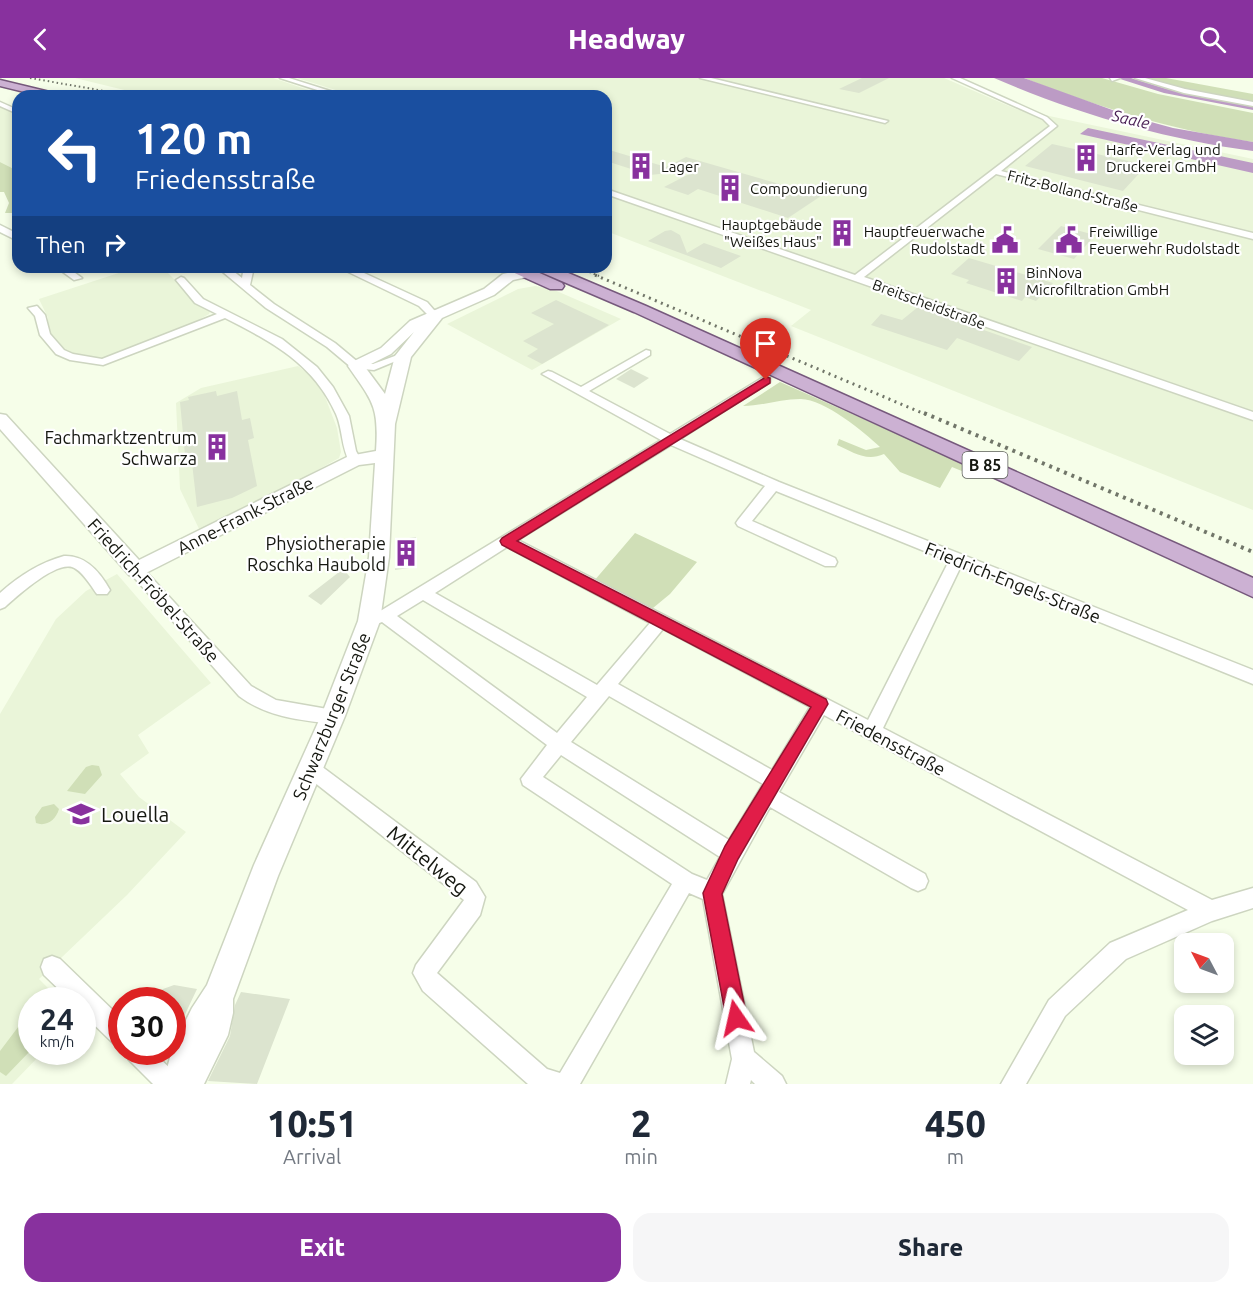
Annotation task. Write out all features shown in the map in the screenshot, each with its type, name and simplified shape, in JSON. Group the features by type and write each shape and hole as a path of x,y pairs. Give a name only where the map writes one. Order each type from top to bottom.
{"main road":[{"path":"0,83 29,90"},
{"name":"B 85","path":"536,273 553,284 633,318 716,345"},
{"name":"B 85","path":"542,273 650,313 1253,588"}],"street":[{"path":"283,78 323,90"},
{"path":"703,78 885,121"},
{"path":"857,278 1052,129 1053,123 955,78"},
{"path":"1138,78 1184,91 1253,104"},
{"name":"Fritz-Bolland-Straße","path":"997,172 1253,236"},
{"name":"Breitscheidstraße","path":"612,193 1253,416"},
{"path":"70,273 77,278"},
{"name":"Schwarzburger Straße","path":"229,273 270,306 332,345 356,366 379,397 386,424"},
{"path":"245,286 248,273"},
{"path":"356,273 423,304 438,316"},
{"name":"Schwarzburger Straße","path":"356,366 387,351 415,324 489,292 503,278"},
{"name":"B 85","path":"503,278 553,284"},
{"path":"181,280 199,301 278,341 313,369 327,387 343,416 350,452 355,460"},
{"path":"33,308 40,315 45,335 60,352 70,357 104,362 224,315"},
{"name":"Schwarzburger Straße","path":"182,1084 204,1058 212,1039 218,1016 219,995 264,876 377,618 386,424 403,356 438,316"},
{"path":"580,392 646,353"},
{"name":"Schwarzburger Straße","path":"356,366 374,367 403,356"},
{"name":"Friedrich-Engels-Straße","path":"548,374 671,440 774,485 1253,678"},
{"path":"732,853 559,744 377,618 423,593 766,380"},
{"name":"Friedrich-Fröbel-Straße","path":"0,419 245,691 256,700 277,709 333,716"},
{"name":"Anne-Frank-Straße","path":"136,570 355,460 384,456"},
{"path":"774,485 743,523 830,562"},
{"name":"Friedensstraße","path":"507,541 1211,911"},
{"path":"872,731 957,560"},
{"path":"0,603 30,578 60,562 73,561 102,590"},
{"path":"423,593 603,691 770,788 918,881"},
{"path":"660,620 530,779 684,881 712,893"},
{"path":"738,1084 744,1059 712,893 732,853 820,704"},
{"name":"Mittelweg","path":"310,769 469,889 475,897 473,908 424,973 431,984 541,1080 558,1084"},
{"path":"567,1084 684,881"},
{"path":"1013,1084 1057,1008 1118,951 1211,911 1252,901"},
{"path":"52,967 108,1022"},
{"path":"744,1059 774,1084"},
{"path":"150,1065 170,1084"}],"shaded area":[{"path":"75,78 273,78 308,90 124,90"},
{"path":"297,78 944,78 1016,109 1253,159 1253,510 791,326 811,310 612,233 612,90 336,90"},
{"path":"1024,78 1102,78 1158,94 1253,113 1253,142 1165,125 1080,99"},
{"path":"1142,78 1166,78 1253,94 1253,102 1198,93"},
{"path":"12,106 12,168 0,162 0,107"},
{"path":"0,162 12,168 12,213 5,213 9,203 4,192 0,192"},
{"path":"119,273 168,273 210,312 195,322 101,359 92,359 65,351 49,334 46,326 48,318 39,299"},
{"path":"535,286 552,289 621,319 532,370 447,324 518,289"},
{"path":"298,366 311,376 324,394 337,428 341,452 339,458 275,494 200,531 180,489 176,403 201,388"},
{"path":"780,382 987,474 969,474 952,467 940,488 900,472 884,454 865,457 837,445 839,439 866,450 880,447 843,417 820,404 800,399 743,406"},
{"path":"635,533 697,562 670,594 653,608 594,581"},
{"name":"Louella","path":"117,574 211,683 138,735 149,753 120,774 139,797 186,832 127,895 39,979 47,987 18,987 18,1065 30,1065 12,1084 0,1084 0,714 56,619 86,591"},
{"path":"99,766 102,775 85,794 67,791 86,767"},
{"path":"54,804 59,809 53,819 43,824 36,823 35,817 42,807"},
{"path":"18,1027 18,1064 6,1076 0,1072 0,1051"}],"water":[{"name":"Saale","path":"994,78 1024,78 1129,116 1173,128 1253,142 1253,151 1187,140 1121,124 1057,103"},
{"path":"1117,78 1131,78 1167,89 1253,105 1253,110 1164,93"},
{"path":"1088,128 1253,163 1253,173 1080,134"}],"building":[{"path":"862,78 889,78 859,93 839,89"},
{"path":"1052,144 1146,166 1123,191 1025,166"},
{"name":"Compoundierung","path":"612,151 666,167 686,157 821,196 788,218 698,189 688,195 664,187 697,170 650,175 612,163"},
{"name":"Freiwillige Feuerwehr Rudolstadt","path":"1061,226 1095,235 1074,259 1038,249"},
{"path":"671,230 680,235 687,253 704,243 741,256 721,268 648,241"},
{"name":"BinNova Microfiltration GmbH","path":"969,258 1053,283 1036,301 1025,297 1022,301 966,283 969,280 951,274"},
{"path":"556,300 609,325 542,364 527,356 538,349 523,341 554,324 531,313"},
{"path":"918,307 1032,347 1019,361 957,338 947,350 871,325 881,314 902,320"},
{"path":"631,369 649,378 634,388 616,379"},
{"name":"Fachmarktzentrum Schwarza","path":"216,391 217,396 237,391 242,420 250,418 254,438 248,440 257,486 232,498 197,507 191,454 185,455 180,402 189,400 188,397"},
{"name":"Physiotherapie Roschka Haubold","path":"416,537 417,567 395,570 395,540"},
{"path":"343,569 350,577 321,605 308,596"},
{"path":"186,987 197,989 186,1012"},
{"path":"241,992 290,999 257,1084 208,1081 230,1036 235,1005"}],"railway":[{"path":"30,78 99,90"},
{"path":"592,273 599,276"},
{"path":"595,275 927,415"},
{"path":"924,413 1253,552"}],"place":[{"name":"Harfe-Verlag und Druckerei GmbH","path":"1086,158"},
{"name":"Lager","path":"641,166"},
{"name":"Compoundierung","path":"730,188"},
{"name":"Hauptgebäude \"Weißes Haus\"","path":"842,233"},
{"name":"Hauptfeuerwache Rudolstadt","path":"1005,240"},
{"name":"Freiwillige Feuerwehr Rudolstadt","path":"1069,240"},
{"name":"BinNova Microfiltration GmbH","path":"1006,281"},
{"name":"Fachmarktzentrum Schwarza","path":"217,447"},
{"name":"Physiotherapie Roschka Haubold","path":"406,553"},
{"name":"Louella","path":"81,814"}],"route":[{"path":"736,1018 712,893 732,853 820,704 507,541 766,380"}]}
